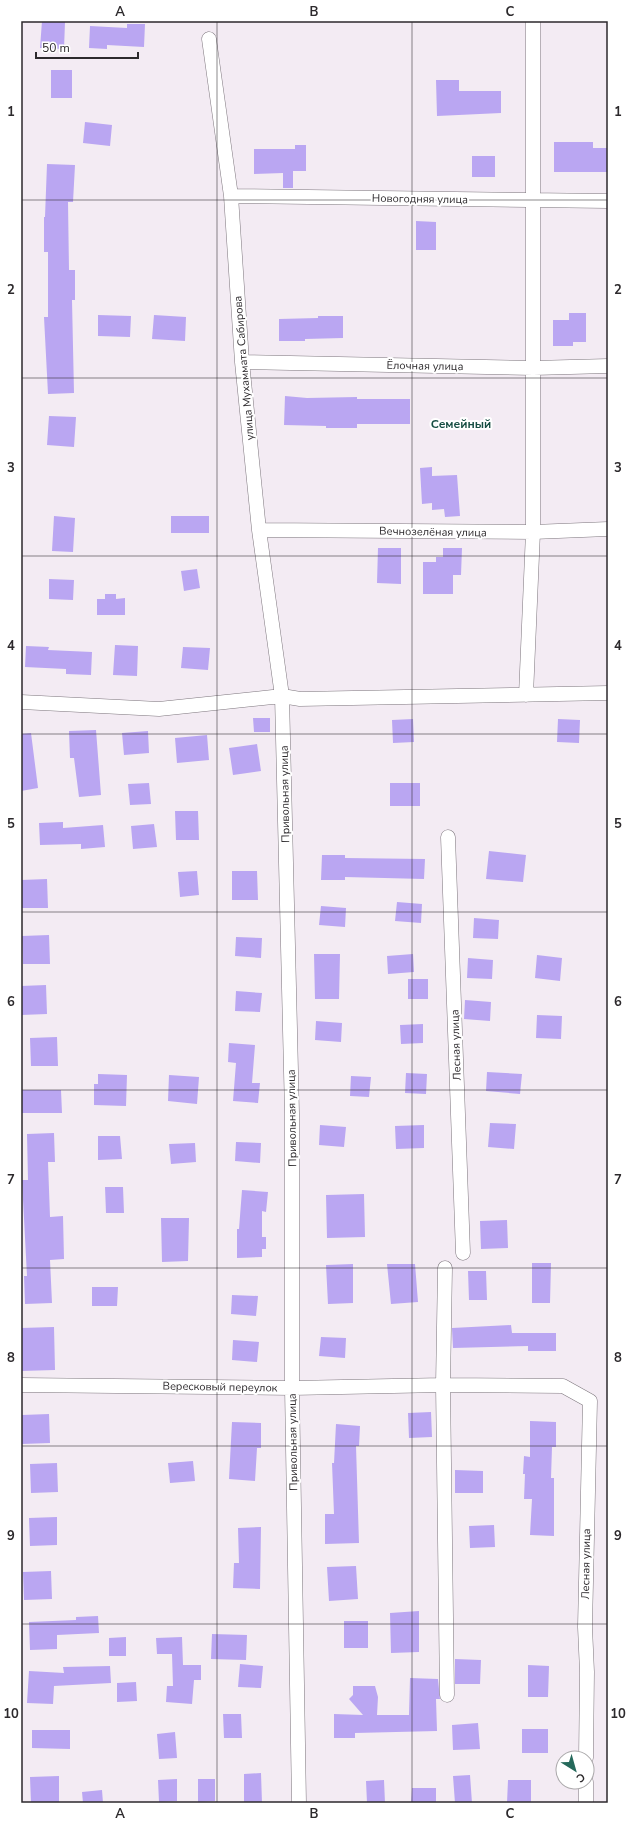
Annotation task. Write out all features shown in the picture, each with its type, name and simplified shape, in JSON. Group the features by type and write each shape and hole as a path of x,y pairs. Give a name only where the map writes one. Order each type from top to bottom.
{"street":[{"path":"526,695 533,532 533,21"},
{"name":"улица Мухаммата Сабирова","path":"209,39 231,196 242,362 259,530 282,696"},
{"name":"Новогодняя улица","path":"231,196 608,202"},
{"name":"Ёлочная улица","path":"242,362 533,368 608,366"},
{"name":"Вечнозелёная улица","path":"259,530 533,532 608,529"},
{"path":"21,702 159,709 282,696 300,699 608,693"},
{"name":"Привольная улица","path":"282,696 292,1113 292,1388 299,1803"},
{"name":"Лесная улица","path":"448,837 463,1252"},
{"path":"445,1268 443,1385 447,1695"},
{"name":"Вересковый переулок","path":"21,1385 292,1388 443,1385 563,1386"},
{"name":"Лесная улица","path":"563,1386 590,1401 585,1627 587,1672 586,1750"},
{"path":"586,1790 586,1803"}],"building":[{"path":"42,21 65,22 64,49 40,48"},
{"path":"127,24 145,24 144,47 107,45 107,49 89,48 90,26 127,28"},
{"path":"51,70 72,70 72,98 51,98"},
{"path":"436,80 459,80 459,91 501,91 501,113 437,116"},
{"path":"85,122 112,125 110,146 83,143"},
{"path":"554,142 593,142 593,148 608,148 608,172 554,172"},
{"path":"295,145 306,145 306,171 293,171 293,188 283,188 283,173 254,174 254,149 295,149"},
{"path":"472,156 495,156 495,177 472,177"},
{"path":"47,164 75,165 73,202 68,202 69,270 75,270 75,300 72,300 74,393 48,394 44,317 48,317 48,252 44,252"},
{"path":"416,221 436,222 436,250 416,250"},
{"path":"569,313 586,313 586,342 573,342 573,346 553,346 553,320 569,320"},
{"path":"98,315 131,316 130,337 98,336"},
{"path":"154,315 186,317 185,341 152,339"},
{"path":"318,316 343,316 343,338 305,339 305,341 279,341 279,319 318,318"},
{"path":"285,396 307,398 357,397 357,399 410,399 410,424 357,424 357,428 326,428 326,426 284,425"},
{"path":"49,416 76,417 74,447 47,445"},
{"path":"432,467 432,476 457,475 460,516 445,517 444,509 432,510 432,503 422,504 420,468"},
{"path":"54,516 75,518 73,552 52,551"},
{"path":"171,516 209,516 209,533 171,533"},
{"path":"378,548 401,548 401,584 377,583"},
{"path":"443,548 462,548 461,575 453,575 453,594 423,594 423,562 436,562 436,557 443,557"},
{"path":"197,569 200,588 184,591 181,571"},
{"path":"49,579 74,580 73,600 49,599"},
{"path":"105,594 116,594 116,599 125,598 125,615 97,615 97,599 105,599"},
{"path":"115,645 138,646 137,676 113,675"},
{"path":"26,646 49,647 48,650 92,652 91,675 66,674 66,669 25,667"},
{"path":"183,647 210,648 208,670 181,668"},
{"path":"253,718 270,718 270,732 254,732"},
{"path":"413,719 414,742 393,743 392,720"},
{"path":"558,719 580,720 579,743 557,742"},
{"path":"96,730 101,795 79,797 74,758 70,758 69,731"},
{"path":"148,731 149,753 124,755 122,733"},
{"path":"31,733 38,788 21,791 21,734"},
{"path":"207,735 209,760 177,763 175,738"},
{"path":"257,744 261,771 233,775 229,748"},
{"path":"149,783 151,804 130,805 128,784"},
{"path":"390,783 420,783 420,806 390,806"},
{"path":"175,811 198,811 199,840 176,840"},
{"path":"63,822 63,828 103,825 105,847 81,849 81,844 40,845 39,823"},
{"path":"154,824 157,847 133,849 131,826"},
{"path":"489,851 526,855 523,882 486,879"},
{"path":"322,855 345,855 345,858 425,859 424,879 345,877 345,880 321,880"},
{"path":"197,871 199,895 180,897 178,872"},
{"path":"232,871 257,871 258,900 232,900"},
{"path":"47,879 48,908 21,908 21,880"},
{"path":"397,902 422,904 421,923 395,921"},
{"path":"321,906 346,908 345,927 319,925"},
{"path":"474,918 499,920 498,939 473,938"},
{"path":"49,935 50,964 23,964 22,936"},
{"path":"236,937 262,938 261,958 235,956"},
{"path":"314,954 340,954 339,999 315,999"},
{"path":"413,954 414,972 388,974 387,956"},
{"path":"537,955 562,958 560,981 535,978"},
{"path":"468,958 493,960 492,979 467,978"},
{"path":"408,979 428,979 428,999 408,999"},
{"path":"46,985 47,1014 21,1015 21,986"},
{"path":"236,991 262,993 260,1012 235,1011"},
{"path":"465,1000 491,1002 490,1021 464,1019"},
{"path":"537,1015 562,1016 561,1039 536,1038"},
{"path":"316,1021 342,1023 341,1042 315,1040"},
{"path":"423,1024 423,1043 401,1044 400,1025"},
{"path":"57,1037 58,1066 31,1066 30,1038"},
{"path":"229,1043 255,1045 252,1083 260,1083 258,1103 233,1101 236,1063 228,1062"},
{"path":"487,1072 522,1074 520,1094 486,1091"},
{"path":"406,1073 427,1074 426,1094 405,1093"},
{"path":"98,1074 127,1075 126,1106 94,1105 94,1084 98,1084"},
{"path":"169,1075 199,1077 197,1104 168,1101"},
{"path":"351,1076 371,1077 369,1097 350,1096"},
{"path":"21,1090 61,1090 62,1113 21,1113"},
{"path":"490,1123 516,1124 514,1149 488,1147"},
{"path":"320,1125 346,1127 344,1147 319,1145"},
{"path":"424,1125 424,1148 396,1149 395,1126"},
{"path":"54,1133 55,1162 48,1162 50,1217 63,1216 64,1259 50,1260 52,1303 25,1304 24,1276 27,1276 22,1180 28,1180 27,1134"},
{"path":"98,1136 120,1136 122,1159 98,1160"},
{"path":"236,1142 261,1143 260,1163 235,1161"},
{"path":"195,1143 196,1162 171,1164 169,1144"},
{"path":"105,1187 123,1187 124,1213 106,1213"},
{"path":"242,1190 268,1192 266,1212 262,1211 262,1237 266,1237 266,1249 262,1249 262,1257 237,1258 237,1229 239,1229"},
{"path":"364,1194 365,1237 327,1238 326,1195"},
{"path":"161,1218 189,1218 188,1261 162,1262"},
{"path":"507,1220 508,1248 481,1249 480,1221"},
{"path":"532,1263 551,1263 550,1303 532,1303"},
{"path":"353,1264 353,1303 328,1304 326,1265"},
{"path":"387,1264 415,1264 418,1302 391,1304"},
{"path":"468,1271 486,1271 487,1300 469,1300"},
{"path":"92,1287 118,1287 117,1306 92,1306"},
{"path":"232,1295 258,1296 256,1316 231,1314"},
{"path":"511,1325 512,1333 556,1333 556,1351 528,1351 528,1346 453,1348 452,1328"},
{"path":"54,1327 55,1370 21,1371 21,1328"},
{"path":"321,1337 346,1338 345,1358 319,1356"},
{"path":"233,1340 259,1342 257,1362 232,1360"},
{"path":"431,1412 432,1437 409,1438 408,1413"},
{"path":"49,1414 50,1443 22,1444 22,1415"},
{"path":"530,1421 556,1422 556,1447 552,1447 551,1478 554,1478 554,1536 530,1535 532,1499 524,1499 525,1474 523,1474 524,1456 530,1457"},
{"path":"232,1422 261,1423 261,1448 257,1448 255,1481 229,1479"},
{"path":"336,1424 360,1426 359,1446 356,1446 359,1543 325,1544 325,1514 334,1514 332,1463 334,1463"},
{"path":"193,1461 195,1481 170,1483 168,1463"},
{"path":"57,1463 58,1492 31,1493 30,1464"},
{"path":"455,1470 483,1471 483,1493 455,1493"},
{"path":"57,1517 57,1545 30,1546 29,1518"},
{"path":"494,1525 495,1547 470,1548 469,1526"},
{"path":"261,1527 260,1589 233,1588 234,1563 239,1563 238,1528"},
{"path":"356,1566 358,1599 329,1601 327,1567"},
{"path":"51,1571 52,1599 24,1600 23,1572"},
{"path":"419,1611 419,1652 391,1653 390,1613"},
{"path":"98,1616 99,1633 57,1635 57,1649 30,1650 29,1622 76,1620 76,1617"},
{"path":"344,1621 368,1621 368,1648 344,1648"},
{"path":"212,1634 247,1635 246,1660 211,1659"},
{"path":"126,1637 126,1656 109,1656 109,1638"},
{"path":"182,1637 183,1665 201,1665 201,1680 194,1680 192,1704 166,1702 167,1686 173,1686 172,1654 157,1654 156,1638"},
{"path":"455,1659 481,1660 480,1684 455,1684"},
{"path":"240,1664 263,1666 261,1688 238,1687"},
{"path":"528,1665 549,1666 548,1697 528,1697"},
{"path":"110,1666 111,1683 54,1686 53,1704 27,1703 29,1671 64,1673 63,1667"},
{"path":"410,1678 438,1679 440,1699 436,1699 437,1731 355,1733 355,1738 334,1738 334,1714 363,1715 349,1699 353,1695 353,1686 375,1686 378,1697 377,1715 409,1715"},
{"path":"136,1682 137,1701 117,1702 117,1683"},
{"path":"223,1714 241,1714 242,1738 224,1738"},
{"path":"478,1723 480,1749 453,1750 452,1725"},
{"path":"522,1729 548,1729 548,1753 522,1753"},
{"path":"32,1730 70,1730 70,1749 32,1748"},
{"path":"175,1732 177,1758 159,1759 157,1734"},
{"path":"261,1773 262,1803 244,1803 244,1774"},
{"path":"470,1775 472,1803 455,1803 453,1776"},
{"path":"59,1776 59,1803 31,1803 30,1777"},
{"path":"177,1779 177,1801 159,1802 158,1780"},
{"path":"198,1779 215,1779 215,1801 198,1802"},
{"path":"384,1780 385,1803 367,1803 366,1781"},
{"path":"508,1780 531,1780 531,1803 507,1803"},
{"path":"412,1788 436,1788 436,1803 411,1803"},
{"path":"102,1790 103,1803 83,1803 82,1792"}],"district":[{"name":"Семейный","path":"461,424"}]}
